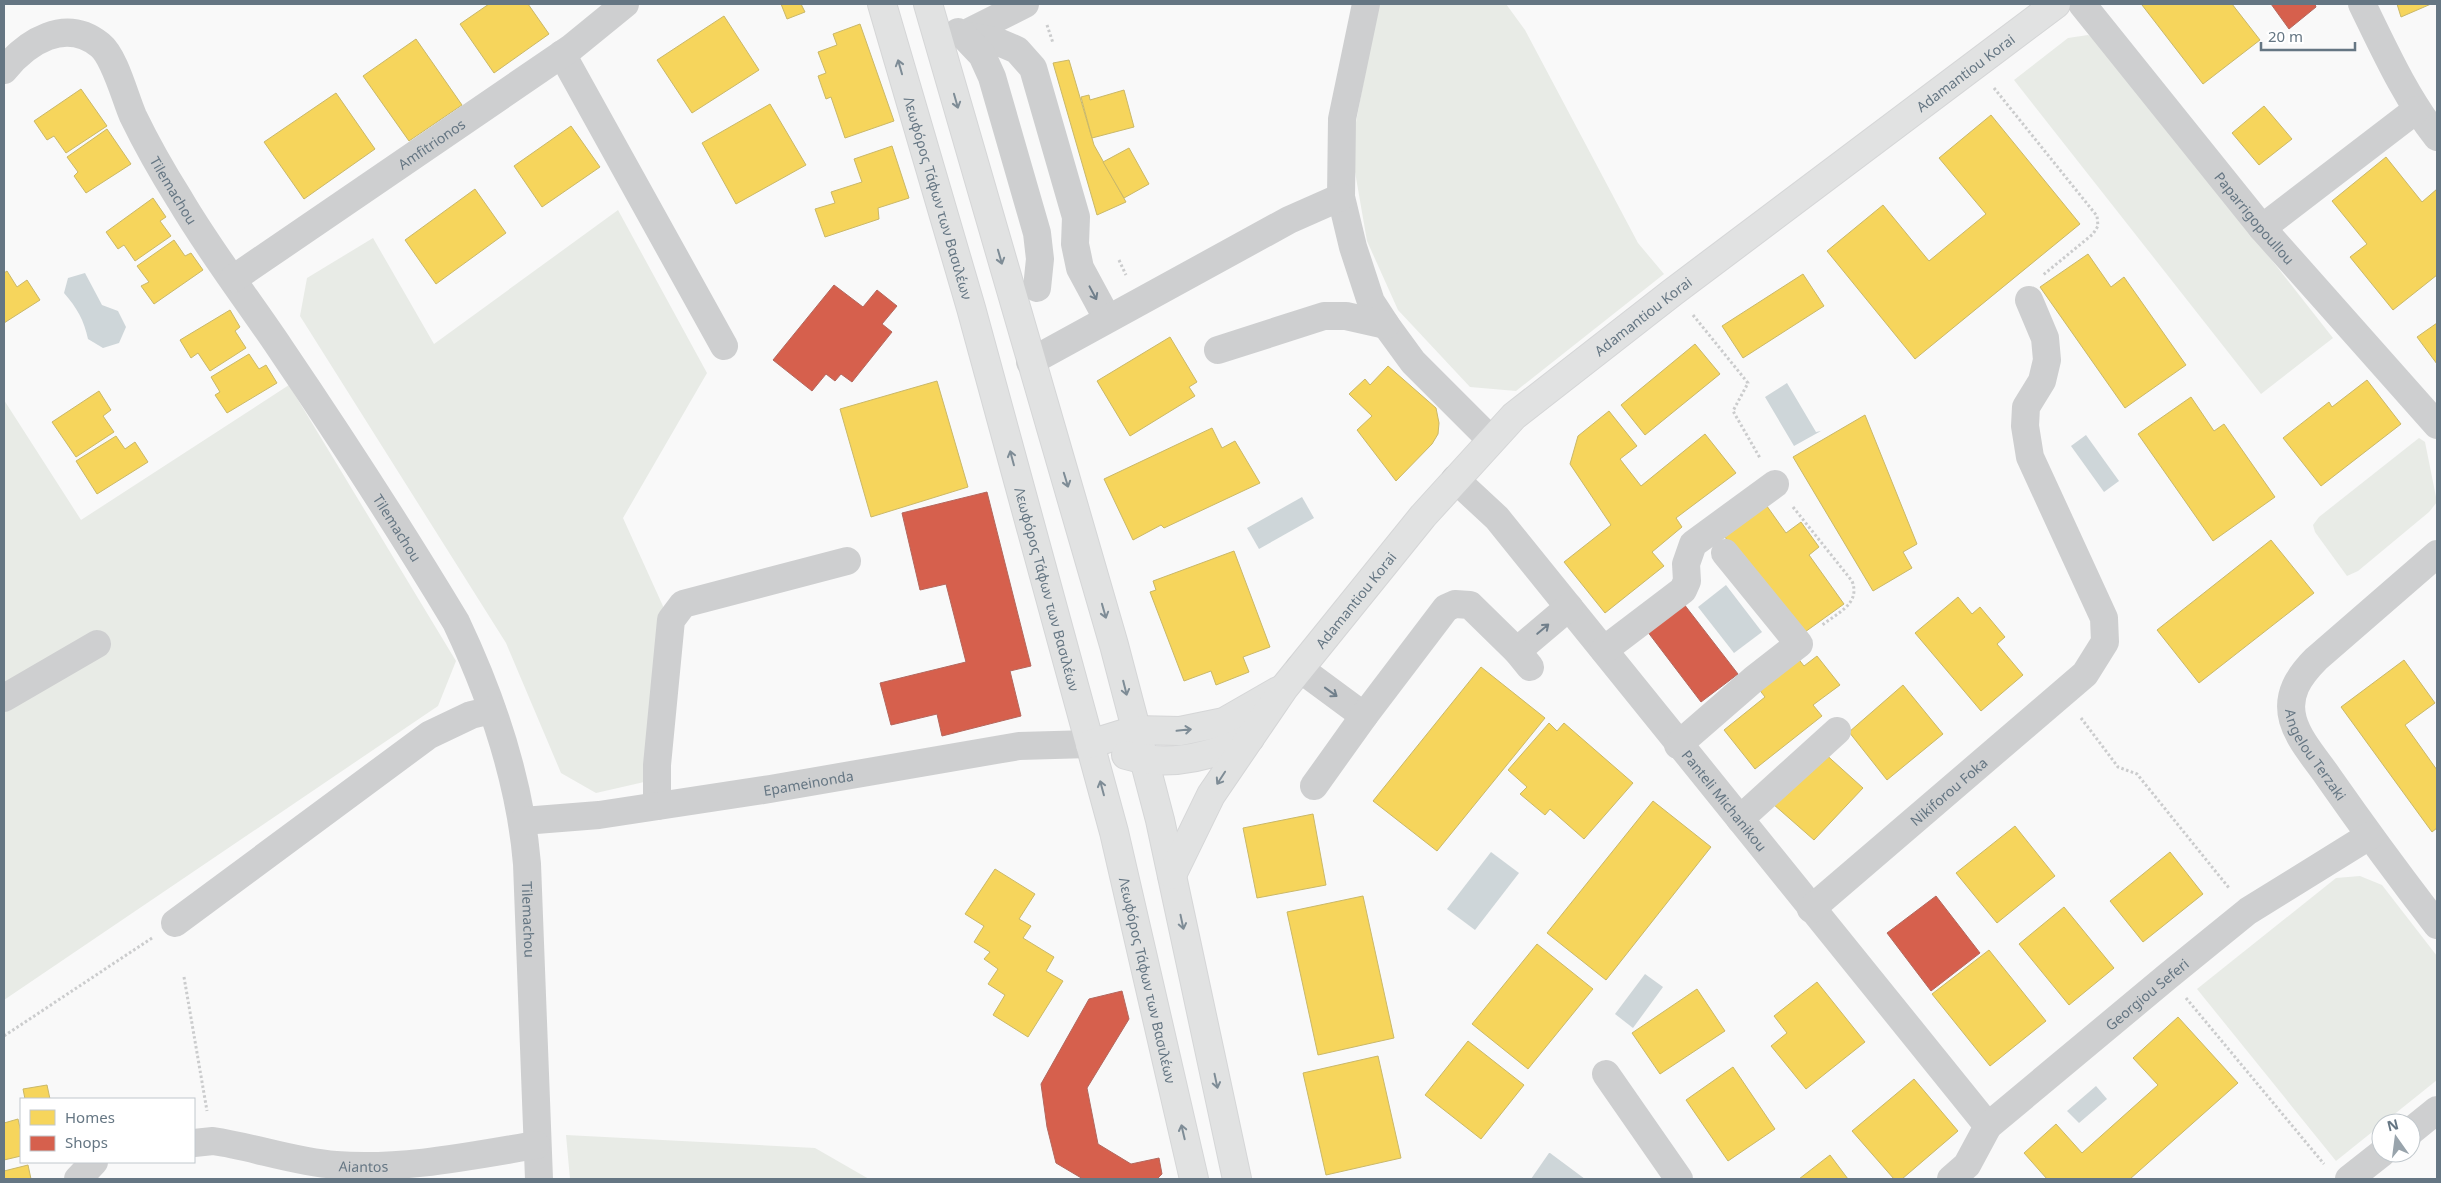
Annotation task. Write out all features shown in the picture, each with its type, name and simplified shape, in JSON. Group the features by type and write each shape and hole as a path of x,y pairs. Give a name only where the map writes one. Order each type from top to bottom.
{"main road":[{"name":"Λεωφόρος Τάφων των Βασιλέων","path":"882,4 971,308 1114,832 1194,1179"},
{"name":"Adamantiou Korai","path":"1090,744 1144,760 1189,760 1231,748 1250,738 1291,678 1422,516 1514,416 1974,64 2056,4"},
{"path":"930,11 1030,362 1109,628 1144,760 1172,874 1237,1179"},
{"name":"Adamantiou Korai","path":"1090,744 1135,730 1180,731 1224,722 1291,678"},
{"path":"1172,874 1210,795 1250,738"}],"street":[{"name":"Amfitrionos","path":"234,279 562,54 625,4"},
{"path":"963,35 1025,4"},
{"path":"1366,4 1342,120 1341,197 1353,247 1371,302 1386,325 1413,362 1491,440"},
{"name":"Paparrigopoullou","path":"2082,4 2262,228 2437,425"},
{"path":"2362,4 2384,53 2416,110 2437,137"},
{"path":"930,11 963,35 982,55 992,77 1037,233 1040,259 1037,288"},
{"name":"Tilemachou","path":"4,70 17,54 33,42 60,33 72,34 100,45 108,55 134,117 151,151 181,202 325,414 456,622 470,650 492,710 513,777 524,821 536,1145 539,1179"},
{"path":"963,35 996,42 1017,50 1033,68 1076,218 1075,244 1080,268 1107,318"},
{"path":"562,54 724,346"},
{"path":"2262,228 2416,110"},
{"path":"1030,362 1107,318 1289,220 1341,197"},
{"path":"1014,306 1037,288 1080,268"},
{"name":"Nikiforou Foka","path":"1811,909 2085,674 2105,642 2104,618 2030,457 2025,426 2026,407 2042,381 2047,360 2045,338 2030,300"},
{"path":"1218,350 1324,316 1346,316 1386,325"},
{"name":"Panteli Michanikou","path":"1455,479 1497,518 1678,745 1988,1126"},
{"path":"1604,650 1683,590 1687,581 1686,564 1693,544 1774,484"},
{"path":"1678,745 1754,679 1799,644 1725,553"},
{"name":"Angelou Terzaki","path":"2437,554 2316,659 2300,676 2292,698 2293,720 2304,742 2369,836 2437,925"},
{"path":"657,806 657,765 671,620 683,604 846,561"},
{"path":"1314,786 1440,615 1455,604 1470,605 1524,659 1569,607"},
{"path":"4,698 97,644"},
{"path":"1291,678 1364,716"},
{"path":"175,923 429,735 471,715 492,710"},
{"path":"1740,819 1837,731"},
{"name":"Epameinonda","path":"524,821 600,815 770,789 1019,746 1090,744"},
{"name":"Georgiou Seferi","path":"1951,1179 1967,1165 1988,1126 2168,976 2248,911 2369,836"},
{"path":"1606,1074 1678,1179"},
{"path":"2421,1123 2437,1110"},
{"name":"Aiantos","path":"203,1142 334,1165 370,1166 403,1166 536,1145"},
{"path":"2339,1176 2371,1159"},
{"path":"78,1179 93,1163"}],"path":[{"path":"1974,64 2097,216 2098,226 2093,234 2032,285 2030,300"},
{"path":"2062,693 2118,767 2137,774 2248,911"},
{"path":"4,1036 175,923"},
{"path":"2168,976 2339,1176"},
{"path":"184,977 203,1142"}],"shaded area":[{"path":"1378,4 1506,4 1525,30 1638,243 1664,274 1516,391 1470,387 1398,310 1367,241 1351,149"},
{"path":"2088,35 2102,44 2333,338 2261,394 2014,80 2068,38"},
{"path":"618,210 707,373 623,518 677,637 666,777 596,793 561,773 506,643 300,316 307,278 373,238 434,344"},
{"path":"85,273 102,305 118,311 126,327 119,343 103,348 88,339 79,314 64,293 68,278"},
{"path":"1787,383 1816,432 1821,431 1794,446 1765,397"},
{"path":"289,385 456,661 438,706 4,1000 4,400 81,520"},
{"path":"2086,435 2119,481 2104,492 2071,446"},
{"path":"2419,438 2425,442 2437,502 2429,512 2358,571 2347,576 2315,532 2313,525 2319,517"},
{"path":"1302,497 1314,518 1259,549 1247,528"},
{"path":"1726,585 1762,632 1734,653 1698,607"},
{"path":"1491,852 1519,873 1475,930 1447,909"},
{"path":"2360,876 2382,885 2437,956 2437,1080 2396,1113 2371,1113 2371,1133 2336,1161 2197,989 2336,878"},
{"path":"1645,974 1663,987 1633,1028 1615,1014"},
{"path":"2096,1086 2107,1099 2079,1123 2067,1111"},
{"path":"566,1135 815,1148 869,1179 570,1179"},
{"path":"1550,1153 1585,1179 1531,1179"}],"building: Homes":[{"path":"489,4 528,4 549,34 494,73 460,24"},
{"path":"781,4 801,4 805,12 787,19"},
{"path":"2232,4 2260,40 2203,84 2142,5"},
{"path":"2397,4 2431,4 2401,17"},
{"path":"724,16 759,70 692,113 657,60"},
{"path":"860,24 894,121 845,138 831,97 826,99 818,76 826,73 818,52 837,45 833,34"},
{"path":"416,39 462,105 409,141 363,76"},
{"path":"1069,60 1094,145 1126,202 1097,215 1053,63"},
{"path":"81,89 107,126 66,153 54,136 47,140 34,121"},
{"path":"1124,90 1134,127 1092,138 1081,97 1089,95 1090,100"},
{"path":"336,93 375,149 304,199 264,142"},
{"path":"770,104 806,165 736,204 702,143"},
{"path":"2264,106 2292,139 2259,165 2232,133"},
{"path":"1991,115 2080,224 1915,359 1827,251 1883,205 1929,261 1986,214 1939,158"},
{"path":"571,126 600,167 542,207 514,166"},
{"path":"107,129 131,164 86,193 74,176 78,172 67,157"},
{"path":"892,146 909,198 878,208 879,219 825,237 815,209 835,203 831,192 862,182 854,159"},
{"path":"1129,148 1149,184 1124,198 1103,162"},
{"path":"2386,157 2422,202 2437,189 2437,275 2393,310 2350,257 2367,244 2332,201"},
{"path":"475,189 506,233 436,284 405,240"},
{"path":"153,198 166,217 160,221 171,236 135,261 124,245 118,249 106,232"},
{"path":"174,240 185,256 191,253 203,270 154,304 141,286 149,282 137,266"},
{"path":"2088,254 2111,287 2124,277 2186,365 2125,408 2040,287"},
{"path":"7,271 17,287 27,280 40,300 4,323 4,273"},
{"path":"1803,274 1824,306 1743,358 1722,326"},
{"path":"230,310 240,327 235,331 246,348 210,371 198,353 191,358 180,340"},
{"path":"2437,323 2437,364 2417,337"},
{"path":"1170,337 1197,382 1189,387 1195,396 1130,436 1097,381"},
{"path":"1695,344 1720,374 1645,435 1621,405"},
{"path":"249,354 259,369 266,365 277,383 227,413 215,395 220,392 211,377"},
{"path":"1388,366 1436,408 1439,423 1438,434 1432,444 1396,481 1357,430 1372,416 1349,394 1365,379 1370,385"},
{"path":"2367,380 2401,424 2321,486 2283,438 2329,402 2332,407"},
{"path":"937,381 968,487 871,517 840,409"},
{"path":"99,391 111,410 103,416 114,432 76,457 52,422"},
{"path":"2191,397 2214,431 2224,424 2275,497 2213,541 2138,434"},
{"path":"1609,411 1637,446 1620,459 1641,486 1705,434 1736,473 1676,518 1682,527 1652,552 1664,566 1605,613 1564,562 1611,525 1570,464 1578,436"},
{"path":"1865,415 1917,544 1903,552 1912,568 1873,591 1793,457"},
{"path":"1212,428 1222,448 1235,441 1260,483 1164,528 1161,525 1133,540 1104,479"},
{"path":"116,436 125,449 135,442 148,462 97,494 76,461"},
{"path":"1764,502 1786,533 1801,522 1819,547 1809,555 1844,604 1798,637 1722,533"},
{"path":"2271,540 2314,593 2199,683 2157,630"},
{"path":"1234,551 1270,647 1243,657 1249,672 1216,685 1211,671 1184,681 1150,592 1156,590 1153,581"},
{"path":"1958,597 1972,614 1980,607 2005,637 1997,644 2023,675 1981,711 1915,633"},
{"path":"1817,656 1840,685 1813,705 1822,716 1755,769 1724,730 1765,697 1758,688 1797,657 1804,666"},
{"path":"2404,660 2435,703 2405,725 2437,770 2437,828 2432,832 2341,707"},
{"path":"1481,667 1545,718 1437,851 1373,801"},
{"path":"1903,685 1943,734 1887,780 1849,732"},
{"path":"1549,723 1557,731 1564,723 1633,783 1584,839 1550,809 1545,815 1520,794 1527,787 1508,770"},
{"path":"1822,751 1863,788 1814,840 1773,804"},
{"path":"1653,801 1711,847 1606,980 1547,933"},
{"path":"1313,814 1326,885 1257,898 1243,828"},
{"path":"2015,826 2055,876 1997,923 1956,873"},
{"path":"2170,852 2203,894 2143,942 2110,901"},
{"path":"995,869 1035,894 1019,919 1031,926 1023,938 1054,957 1046,971 1063,981 1028,1037 993,1015 1005,995 988,984 998,969 984,959 990,952 974,942 984,926 965,914"},
{"path":"1363,896 1394,1038 1318,1055 1287,912"},
{"path":"2064,907 2114,968 2069,1005 2019,944"},
{"path":"1537,944 1593,989 1528,1069 1472,1024"},
{"path":"1989,950 2046,1021 1990,1066 1932,994"},
{"path":"1817,982 1865,1042 1806,1089 1771,1046 1787,1033 1774,1016"},
{"path":"1697,989 1725,1031 1660,1074 1632,1033"},
{"path":"2178,1017 2238,1083 2130,1179 2047,1179 2024,1153 2056,1124 2082,1153 2158,1085 2133,1058"},
{"path":"1468,1041 1524,1085 1481,1139 1425,1095"},
{"path":"1378,1056 1401,1158 1326,1175 1303,1073"},
{"path":"1733,1067 1775,1129 1728,1161 1686,1100"},
{"path":"1914,1079 1958,1131 1902,1179 1894,1179 1852,1131"},
{"path":"47,1085 50,1098 25,1098 23,1089"},
{"path":"18,1119 20,1128 20,1156 4,1160 4,1123"},
{"path":"1830,1155 1848,1179 1799,1179"},
{"path":"28,1165 31,1179 4,1179 4,1171"}],"building: Shops":[{"path":"2271,4 2315,4 2316,7 2289,29"},
{"path":"834,285 863,307 877,290 897,306 882,324 892,332 852,382 841,374 835,381 826,374 812,391 773,360"},
{"path":"987,492 1031,666 1010,671 1021,716 942,736 937,714 891,725 880,683 966,662 946,584 920,590 902,513"},
{"path":"1680,599 1738,674 1701,702 1644,627"},
{"path":"1936,896 1980,953 1931,991 1887,933"},
{"path":"1122,991 1129,1019 1087,1088 1098,1144 1131,1164 1159,1158 1162,1174 1157,1179 1083,1179 1056,1163 1047,1127 1041,1084 1089,999"}]}
